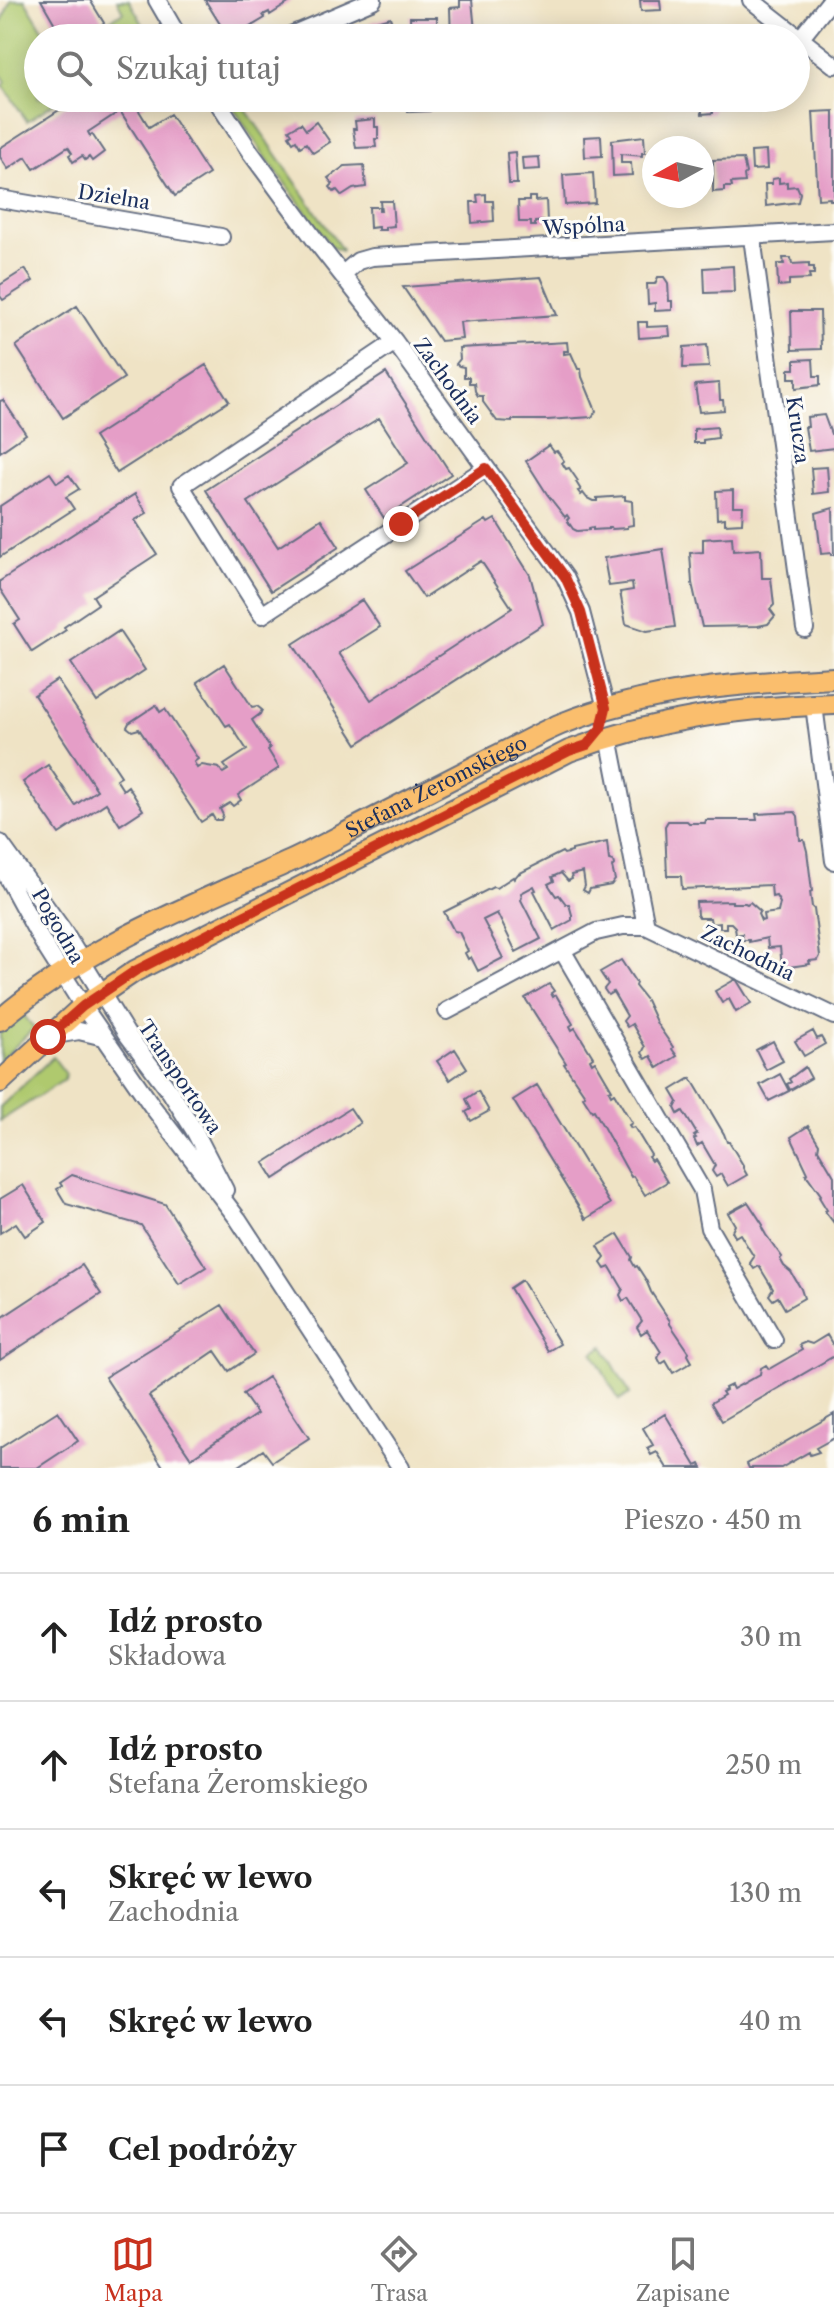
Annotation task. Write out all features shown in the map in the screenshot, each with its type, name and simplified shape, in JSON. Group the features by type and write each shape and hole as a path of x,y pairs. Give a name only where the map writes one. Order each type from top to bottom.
{"main road":[{"name":"Stefana Żeromskiego","path":"0,1020 63,974 118,941 212,895 294,860 558,725 606,708 680,690 834,678"},
{"name":"Stefana Żeromskiego","path":"0,1082 83,1006 135,971 555,758 654,724 716,714 824,705"},
{"path":"587,745 601,728 606,708"}],"street":[{"path":"157,0 171,24"},
{"path":"317,24 373,0"},
{"path":"751,0 781,24"},
{"path":"810,26 831,0"},
{"path":"810,47 834,65"},
{"name":"Zachodnia","path":"224,112 251,153 395,342 565,577 585,625 606,708"},
{"name":"Dzielna","path":"0,199 221,237"},
{"name":"Wspólna","path":"343,274 358,261 372,257 834,231"},
{"name":"Krucza","path":"752,237 805,629"},
{"path":"395,342 181,486 262,615 486,468"},
{"path":"824,705 834,861"},
{"path":"447,1011 596,932 623,926 646,926 609,737"},
{"name":"Pogodna","path":"0,843 82,962"},
{"name":"Pogodna","path":"0,864 83,1006"},
{"name":"Zachodnia","path":"646,926 834,1016"},
{"path":"562,950 702,1190 709,1228 774,1340"},
{"name":"Transportowa","path":"82,962 121,1026 171,1093 194,1130 213,1163 238,1219"},
{"path":"121,1026 119,997 135,971"},
{"name":"Transportowa","path":"83,1006 152,1106 238,1219 401,1468"},
{"path":"48,1037 79,1031 104,1037"}],"green space":[{"path":"11,0 25,0 40,24 24,24 24,112 41,112 27,121 3,85 6,82 0,73 0,26"},
{"path":"117,0 129,0 143,24 103,24 123,12"},
{"path":"236,112 248,112 341,251 332,247"},
{"path":"22,1013 34,1028 0,1061 0,1033"},
{"path":"53,1057 65,1073 64,1080 0,1121 0,1107"},
{"path":"603,1346 630,1394 619,1400 593,1353"}],"building":[{"path":"41,0 90,0 104,23 102,24 55,24"},
{"path":"205,0 293,0 270,15 269,12 263,15 265,18 255,24 220,24"},
{"path":"460,0 472,0 474,24 451,24 450,8 460,7"},
{"path":"640,0 660,0 661,10 641,11"},
{"path":"390,17 392,24 369,24"},
{"path":"410,17 437,17 437,24 410,24"},
{"path":"834,111 834,200 818,199 813,112"},
{"path":"56,112 118,112 88,132 104,152 92,161 82,156 73,162 68,147 34,169 26,157 8,169 0,157 0,148"},
{"path":"121,112 140,112 149,127 170,114 209,174 175,196"},
{"path":"375,119 375,127 378,127 376,147 356,148 355,121"},
{"path":"316,122 330,142 313,153 306,143 300,147 296,140 293,142 289,130 301,123 306,130"},
{"path":"601,136 602,156 585,157 584,137"},
{"path":"642,136 642,156 621,154 621,163 631,163 632,175 613,176 612,140"},
{"path":"766,151 767,169 752,170 751,152"},
{"path":"515,152 517,184 509,184 507,153"},
{"path":"539,157 540,169 523,170 522,158"},
{"path":"743,159 745,182 731,183 732,187 714,192 714,160"},
{"path":"364,165 366,187 353,189 342,196 330,187 333,184 328,178 345,166"},
{"path":"593,173 595,203 565,205 563,175"},
{"path":"779,178 779,183 787,182 787,187 797,186 800,193 798,202 766,206 765,184 772,184 772,179"},
{"path":"486,194 486,201 493,201 494,221 472,223 471,202 478,202 477,195"},
{"path":"529,197 535,197 535,201 546,200 547,221 535,222 535,226 531,226 531,222 519,222 518,201 529,201"},
{"path":"380,201 392,201 394,226 385,227 385,230 370,228 369,207 379,207 381,211"},
{"path":"783,258 791,258 792,264 809,263 809,267 814,267 814,274 809,274 810,279 789,280 789,285 778,286 777,264 784,264"},
{"path":"733,266 734,292 705,293 704,268"},
{"path":"25,269 33,281 3,300 0,285"},
{"path":"541,277 557,315 460,322 462,339 440,341 403,287"},
{"path":"658,277 664,277 668,283 672,310 655,311 655,303 648,304 647,284 655,284"},
{"path":"77,306 124,378 63,418 16,346"},
{"path":"791,311 820,311 821,349 792,350"},
{"path":"638,322 647,322 647,327 669,326 670,336 639,338"},
{"path":"567,342 568,351 564,354 571,353 578,369 581,369 596,411 592,417 497,421 483,402 483,396 478,396 474,383 469,383 469,377 464,377 464,367 456,364 460,359 459,348"},
{"path":"707,345 709,367 683,368 684,347"},
{"path":"813,359 814,376 820,376 820,385 796,388 796,378 789,378 789,369 795,369 795,360"},
{"path":"206,365 229,401 117,473 94,437"},
{"path":"386,373 451,474 384,518 366,490 408,463 379,418 248,502 278,547 321,519 339,547 271,591 206,490"},
{"path":"719,383 724,410 699,412 695,385"},
{"path":"3,400 26,434 0,452 0,401"},
{"path":"824,415 831,434 834,434 834,448 809,451 805,427 808,427 807,417"},
{"path":"717,427 718,438 694,443 694,429"},
{"path":"549,445 554,452 557,451 566,469 569,468 578,481 581,495 583,493 593,501 625,496 625,500 632,501 633,525 612,529 573,529 567,515 565,517 547,494 526,461"},
{"path":"827,467 829,492 813,494 811,468"},
{"path":"50,473 57,483 69,475 79,489 66,497 74,509 0,557 0,506"},
{"path":"733,490 733,506 743,506 742,523 725,524 725,518 717,519 716,491"},
{"path":"135,494 147,513 135,520 157,554 93,596 98,604 32,652 14,624 20,620 0,589 0,581"},
{"path":"833,508 834,555 821,554 816,513"},
{"path":"495,519 530,575 543,624 357,744 293,644 362,600 380,627 339,653 371,700 512,608 481,561 424,598 405,571 486,520 488,523"},
{"path":"732,537 733,551 761,549 762,578 771,578 774,605 770,609 775,616 768,624 758,626 702,627 692,583 690,553 703,552 703,539"},
{"path":"663,549 675,627 647,631 626,624 620,592 633,590 632,583 609,586 604,558"},
{"path":"119,631 145,670 97,702 71,663"},
{"path":"224,664 252,707 262,710 252,720 279,768 238,795 241,800 233,806 230,803 220,809 223,815 221,820 215,820 212,815 201,822 139,729 132,731 127,727 156,705 160,712 165,709 198,759 194,762 197,768 202,765 219,768 223,773 228,770 224,765 247,750 230,724 226,726 197,682"},
{"path":"57,680 121,776 116,779 123,790 128,786 143,810 120,825 106,803 59,834 23,782 48,765 75,805 97,790 34,695"},
{"path":"795,812 800,840 804,840 807,851 820,956 818,960 809,961 810,964 782,968 780,947 768,948 767,938 749,942 743,940 742,934 736,935 731,923 726,923 726,928 720,928 720,923 711,924 710,918 699,918 697,915 696,902 750,902 760,911 761,921 764,920 763,914 778,912 780,903 776,896 772,897 771,885 682,889 681,876 667,876 665,826 668,821 705,823 706,820 757,820 756,814"},
{"path":"607,842 609,860 614,865 615,880 611,885 590,889 588,893 583,890 583,872 571,875 572,879 568,881 561,873 552,877 554,881 548,884 556,896 559,895 569,904 572,915 572,920 554,930 534,886 521,893 521,900 541,939 516,952 497,913 483,920 503,958 478,971 471,957 468,959 465,953 468,951 459,932 454,931 444,912 562,852"},
{"path":"621,960 677,1056 658,1068 651,1056 646,1059 642,1053 645,1047 632,1024 627,1027 623,1021 627,1016 613,992 608,995 604,989 608,984 600,972"},
{"path":"736,979 751,1003 736,1012 729,999 722,1003 715,991"},
{"path":"549,984 554,991 551,993 553,997 556,995 573,1024 570,1026 572,1030 575,1028 593,1057 590,1059 592,1063 595,1061 612,1090 609,1091 611,1095 614,1093 632,1123 629,1125 634,1127 651,1155 648,1157 651,1161 653,1159 667,1182 645,1195 631,1177 525,998"},
{"path":"813,1031 817,1039 821,1037 825,1044 804,1056 795,1041"},
{"path":"773,1041 783,1061 766,1070 756,1050"},
{"path":"455,1049 467,1068 450,1080 437,1061"},
{"path":"805,1067 811,1078 790,1090 787,1084 791,1082 789,1079"},
{"path":"780,1074 789,1091 769,1101 760,1085"},
{"path":"691,1078 747,1175 728,1186 721,1174 716,1177 712,1171 715,1165 702,1143 697,1146 694,1136 697,1134 683,1111 678,1114 675,1108 678,1102 671,1090"},
{"path":"537,1085 610,1204 586,1219 513,1100"},
{"path":"478,1091 489,1111 471,1121 466,1112 471,1109 466,1099"},
{"path":"350,1108 360,1123 274,1179 264,1163"},
{"path":"808,1126 834,1176 834,1223 825,1211 819,1197 821,1195 806,1174 791,1137"},
{"path":"72,1175 165,1204 206,1267 179,1284 141,1225 66,1204 57,1189"},
{"path":"23,1185 46,1222 25,1236 16,1223 0,1233 0,1199"},
{"path":"748,1202 782,1257 784,1266 801,1289 804,1298 785,1309 778,1297 773,1300 769,1295 773,1289 759,1266 754,1269 750,1263 754,1257 740,1234 735,1237 732,1231 735,1225 728,1213"},
{"path":"618,1234 635,1267 689,1352 692,1362 673,1373 666,1361 661,1364 658,1358 661,1352 647,1330 641,1334 637,1327 642,1321 628,1298 623,1301 620,1295 623,1289 610,1267 605,1269 601,1263 605,1258 598,1246"},
{"path":"82,1265 101,1294 0,1360 0,1319"},
{"path":"522,1280 560,1344 548,1351 510,1288"},
{"path":"222,1305 254,1354 229,1371 215,1351 149,1396 191,1458 257,1414 243,1394 268,1377 309,1438 272,1462 263,1450 236,1468 164,1468 105,1377"},
{"path":"827,1335 834,1347 834,1356 722,1421 711,1403 724,1395 722,1392 725,1388 731,1385 733,1389 760,1374 761,1368 766,1365 769,1369 802,1350 799,1345 806,1342 812,1344"},
{"path":"58,1411 78,1441 37,1468 0,1468 0,1448"},
{"path":"665,1414 696,1466 700,1464 702,1468 667,1468 657,1452 651,1455 647,1448 653,1445 643,1428"},
{"path":"834,1414 834,1438 816,1448 819,1452 810,1455 809,1452 781,1468 749,1468 747,1464"}],"route":[{"path":"48,1037 83,1006 135,971 569,751 587,745 601,728 606,708 575,595 486,468 401,524"}]}
